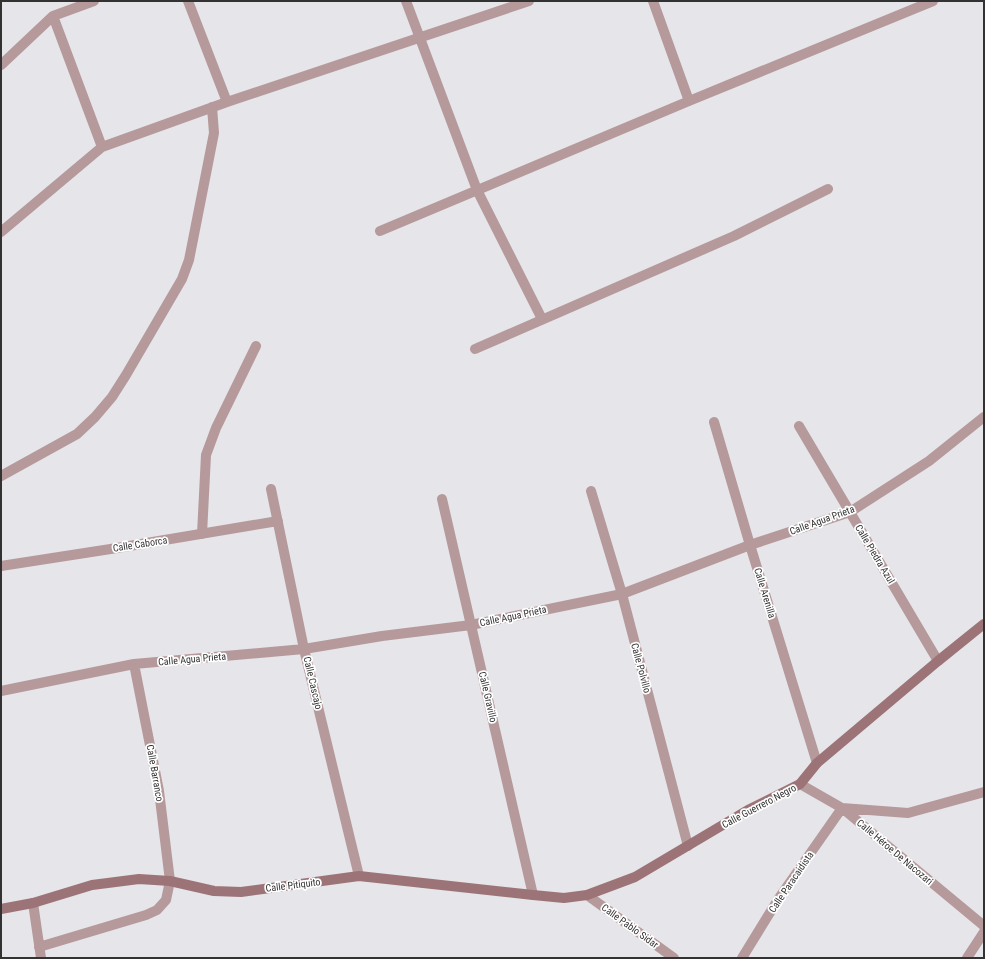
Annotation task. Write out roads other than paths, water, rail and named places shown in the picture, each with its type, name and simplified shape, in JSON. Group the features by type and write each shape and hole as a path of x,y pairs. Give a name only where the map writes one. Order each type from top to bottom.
{"street":[{"path":"1,65 53,16 94,1"},
{"path":"188,1 227,102"},
{"path":"406,1 477,190 542,319"},
{"path":"1,232 102,147 212,107 529,1"},
{"path":"653,1 689,101"},
{"path":"380,231 921,3 933,1"},
{"path":"53,16 102,147"},
{"path":"1,476 77,434 95,417 112,397 182,279 189,260 214,132 212,107"},
{"path":"475,349 734,236 828,189"},
{"path":"202,534 206,455 216,428 256,346"},
{"name":"Calle Agua Prieta","path":"1,691 134,664 304,649 382,636 471,625 622,594 750,545 850,512 929,461 984,417"},
{"name":"Calle Arenilla","path":"714,422 817,763"},
{"name":"Calle Piedra Azul","path":"800,426 938,661"},
{"name":"Calle Cascajo","path":"271,489 304,649 359,876"},
{"name":"Calle Polvillo","path":"591,491 622,594 688,846"},
{"name":"Calle Gravillo","path":"442,499 533,895"},
{"name":"Calle Caborca","path":"1,566 278,521"},
{"name":"Calle Guerrero Negro","path":"587,895 635,877 748,810 800,784 817,763 984,624"},
{"name":"Calle Barranco","path":"134,664 159,791 170,882"},
{"name":"Calle Héroe De Nacozari","path":"800,784 842,808 984,926"},
{"path":"842,808 908,813 984,792"},
{"name":"Calle Paracaidista","path":"742,958 779,898 842,808"},
{"name":"Calle Pitiquito","path":"1,909 33,903 92,885 139,879 170,882 214,891 241,892 359,876 564,898 587,895"},
{"path":"39,947 146,915 157,910 166,900 170,882"},
{"name":"Calle Pablo Sidar","path":"587,895 674,958"},
{"path":"33,903 41,958"},
{"path":"967,958 984,932"}]}
